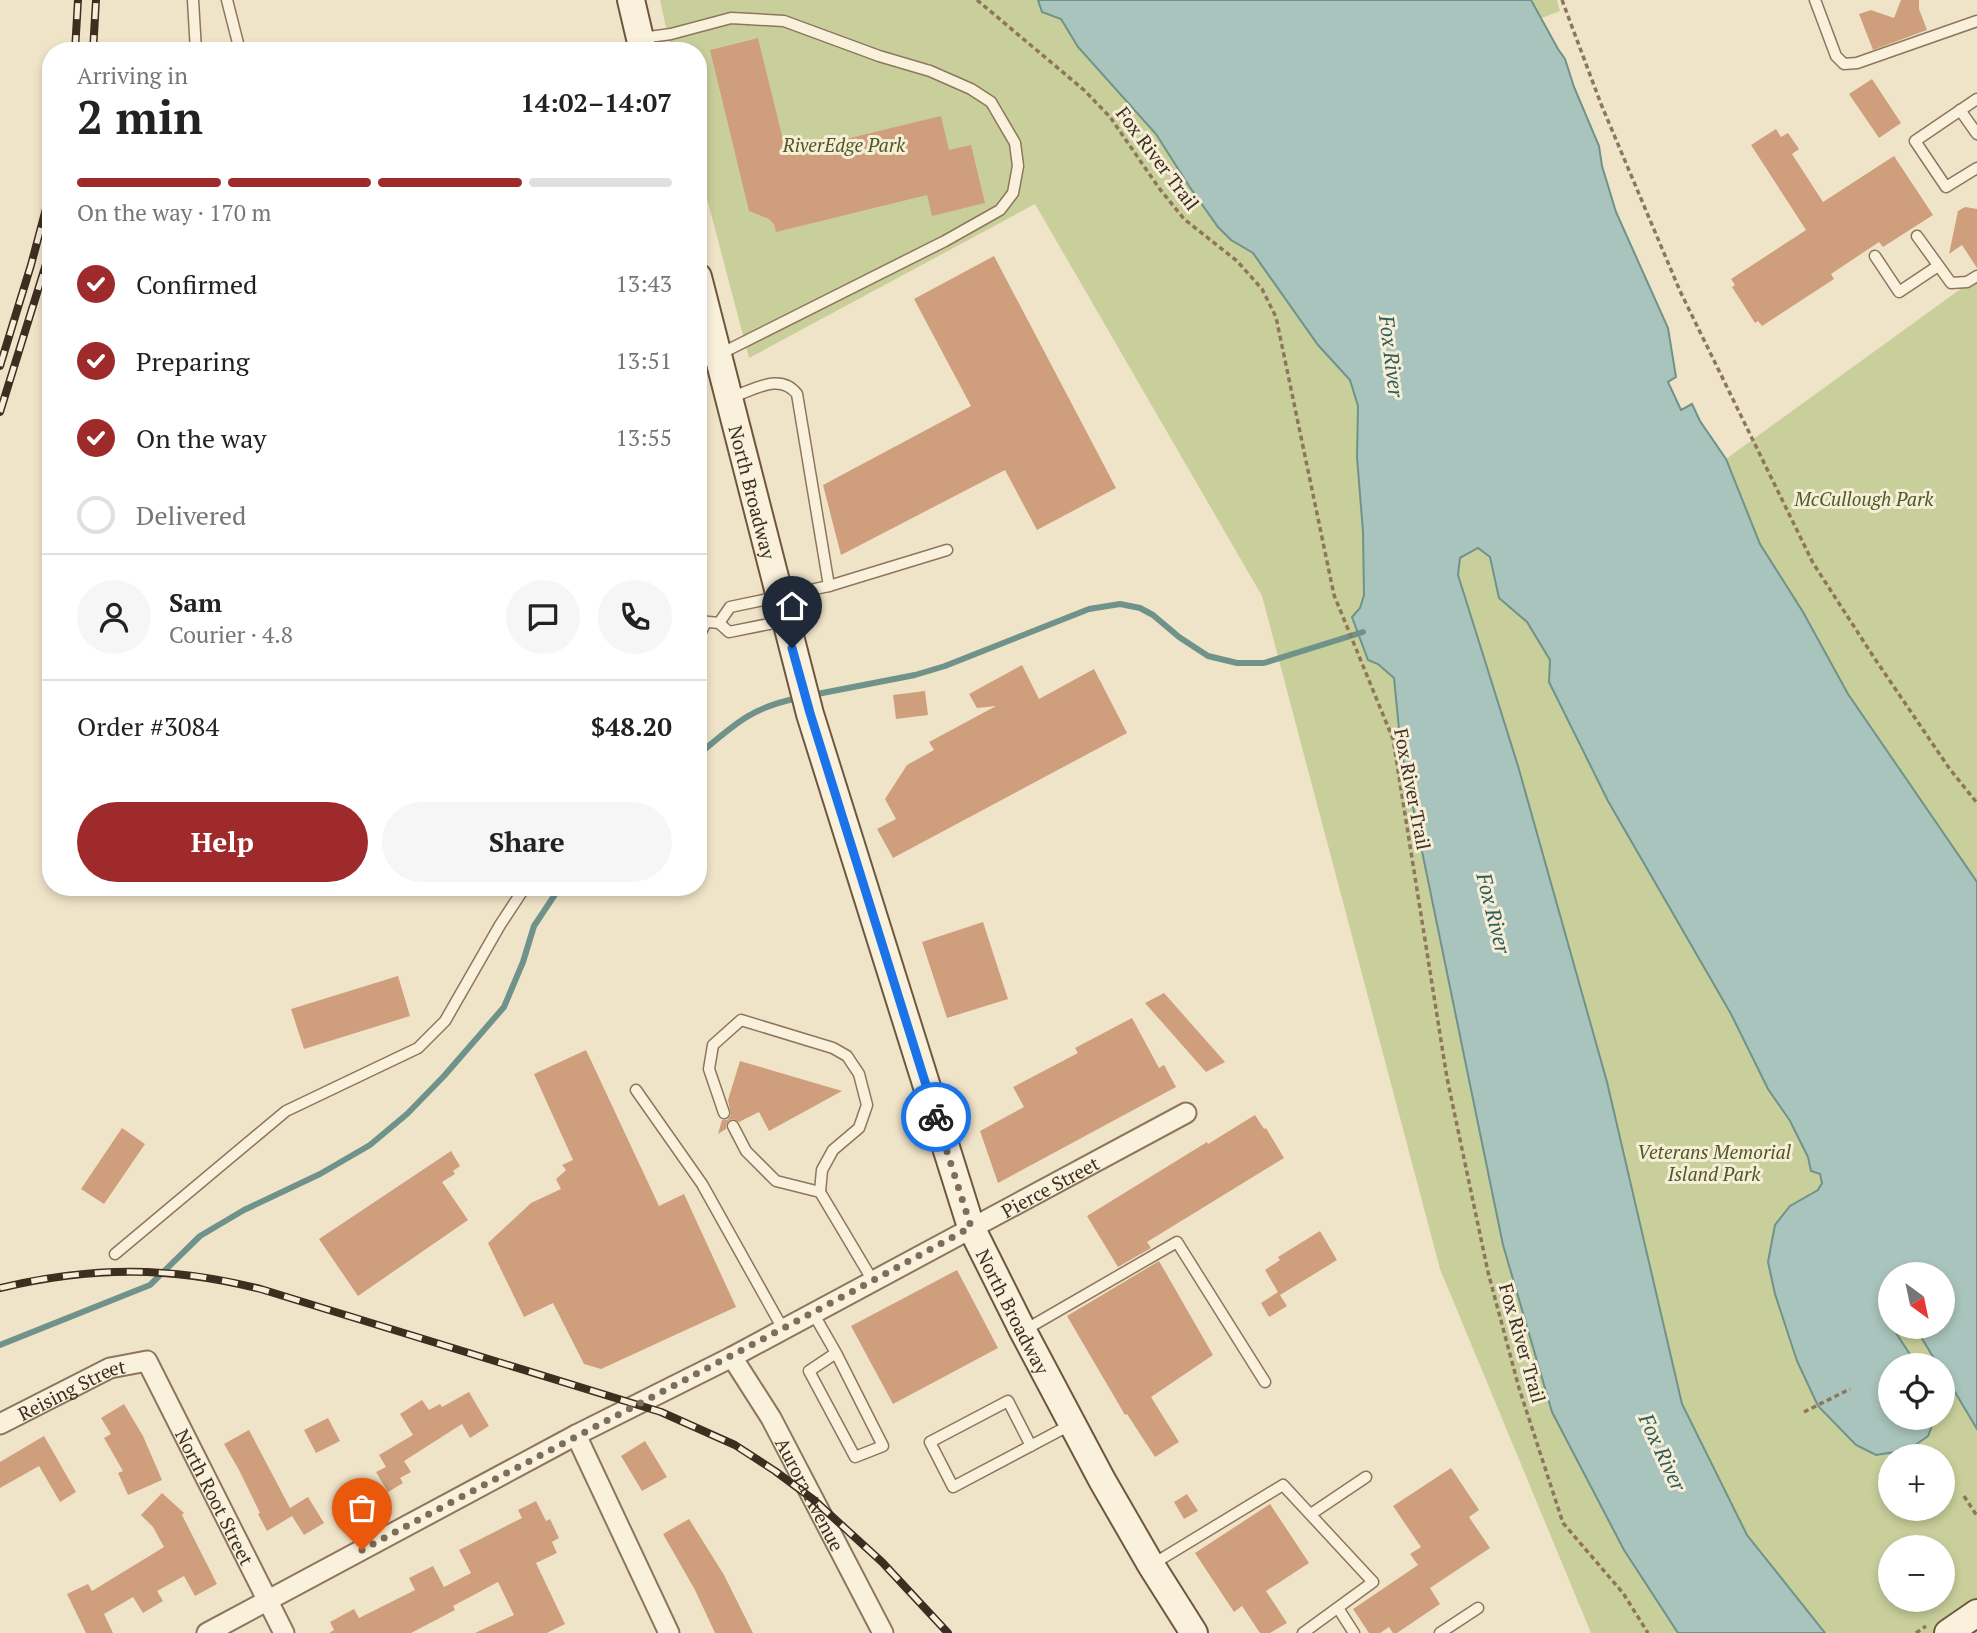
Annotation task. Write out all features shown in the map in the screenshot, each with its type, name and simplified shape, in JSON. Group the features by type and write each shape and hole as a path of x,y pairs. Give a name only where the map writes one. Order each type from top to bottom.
{"main road":[{"path":"631,0 642,42"},
{"name":"North Broadway","path":"707,312 810,713 971,1227 1023,1332 1102,1480 1194,1633"},
{"path":"1948,1633 1977,1613"}],"street":[{"name":"Pierce Street","path":"207,1633 576,1435 732,1357 1186,1113"},
{"name":"Aurora Avenue","path":"732,1357 771,1418 883,1633"},
{"name":"Reising Street","path":"0,1424 110,1368 147,1361"},
{"name":"North Root Street","path":"147,1361 284,1633"},
{"path":"576,1435 669,1633"}],"lane":[{"path":"193,0 195,42"},
{"path":"227,0 238,42"},
{"path":"1815,0 1836,56 1844,64 1857,63 1977,21"},
{"path":"648,42 731,18 784,21 879,56 930,71 971,89 991,102 1015,143 1018,166 1013,193 1000,210 945,241 718,355"},
{"path":"1977,99 1915,141 1946,187 1977,168"},
{"path":"1960,110 1977,134"},
{"path":"1917,236 1951,283 1967,282 1977,276"},
{"path":"1875,257 1899,292 1938,266"},
{"path":"728,399 777,382 790,386 797,394 829,586"},
{"path":"707,622 719,623 729,632 829,586 947,550"},
{"path":"719,623 730,607 749,602 782,609"},
{"path":"115,1254 286,1111 418,1048 444,1021 499,925 519,896"},
{"path":"724,1112 709,1069 713,1045 741,1020 833,1048 847,1056 859,1074 867,1105 859,1128 833,1150 822,1170 820,1192 873,1281"},
{"path":"636,1090 702,1184 783,1329"},
{"path":"733,1126 746,1151 776,1181 820,1192"},
{"path":"1023,1332 1177,1242 1265,1381"},
{"path":"813,1313 836,1353 884,1446 855,1457 809,1371 836,1353"},
{"path":"1031,1446 1008,1401 930,1442 953,1487 1073,1424"},
{"path":"1311,1514 1366,1477"},
{"path":"1151,1565 1283,1485 1373,1581 1303,1633"},
{"path":"1338,1608 1354,1633"},
{"path":"1440,1633 1478,1608"}],"path":[{"name":"Fox River Trail","path":"977,0 1084,90 1110,117 1184,219 1237,261 1262,289 1276,317 1334,595 1393,739 1447,1078 1488,1272 1519,1388 1563,1523 1623,1593 1648,1633"},
{"path":"1562,0 1601,104 1681,291 1814,563 1949,768 1977,803"},
{"path":"1804,1412 1850,1389"},
{"path":"1964,1496 1977,1516"}],"green space":[{"name":"RiverEdge Park","path":"660,0 1038,0 1042,12 1061,19 1078,47 1156,134 1218,227 1231,240 1253,253 1318,345 1350,380 1358,406 1357,457 1363,532 1364,595 1360,608 1378,664 1394,678 1401,749 1686,1633 1591,1633 1440,1269 1262,596 1035,204 749,358 707,198 707,42 669,42"},
{"path":"1531,0 1557,0 1560,11 1542,18"},
{"name":"McCullough Park","path":"1977,277 1977,882 1848,694 1760,544 1726,459"},
{"name":"Veterans Memorial Island Park","path":"1478,548 1490,556 1499,598 1527,622 1550,660 1549,682 1686,931 1770,1093 1797,1135 1811,1171 1820,1174 1822,1183 1818,1191 1810,1193 1768,1262 1775,1294 1797,1361 1818,1406 1856,1445 1878,1455 1878,1521 1955,1521 1955,1444 1917,1444 1928,1436 1930,1430 1955,1430 1955,1392 1977,1429 1977,1633 1825,1633 1747,1535 1682,1404 1607,1082 1458,574 1460,558"},
{"path":"1900,1339 1922,1339 1931,1353 1909,1353"}],"water":[{"name":"Fox River","path":"1038,0 1531,0 1565,59 1599,146 1616,212 1668,328 1676,377 1668,382 1681,410 1692,404 1700,421 1726,459 1760,544 1803,612 1848,694 1977,882 1977,1429 1955,1392 1955,1353 1931,1353 1922,1339 1955,1339 1955,1262 1878,1262 1878,1339 1900,1339 1909,1353 1878,1353 1878,1430 1930,1430 1928,1436 1917,1444 1878,1444 1876,1455 1856,1445 1818,1406 1797,1361 1775,1294 1768,1262 1775,1225 1790,1206 1818,1190 1822,1183 1820,1174 1811,1171 1808,1157 1790,1121 1768,1089 1731,1014 1608,801 1549,682 1550,660 1527,622 1499,598 1490,557 1478,548 1460,558 1458,575 1518,766 1607,1082 1682,1404 1747,1535 1825,1633 1678,1633 1624,1550 1552,1412 1503,1245 1401,749 1394,678 1378,664 1368,660 1352,617 1360,608 1364,595 1363,532 1357,457 1358,406 1350,380 1318,345 1253,253 1231,240 1218,227 1156,134 1078,47 1061,19 1042,12"}],"building":[{"path":"1901,0 1919,0 1919,9 1927,30 1873,50 1859,14 1871,10 1894,18"},
{"path":"758,38 785,148 791,147 792,152 941,116 949,150 971,145 985,203 932,216 927,195 776,232 769,219 749,211 710,50"},
{"path":"1872,79 1901,123 1879,138 1849,94"},
{"path":"1776,129 1781,137 1788,133 1799,149 1792,154 1823,202 1894,156 1933,215 1883,247 1879,242 1831,274 1834,279 1762,326 1758,321 1755,323 1732,287 1735,285 1731,279 1806,230 1751,145"},
{"path":"1965,207 1977,209 1977,268 1962,245 1949,254 1958,211"},
{"path":"994,256 1116,488 1037,530 1005,470 841,555 823,485 971,406 914,299"},
{"path":"1022,665 1039,699 1094,669 1127,733 893,858 877,829 896,819 885,799 907,765 934,750 929,742 996,706 977,708 969,694"},
{"path":"925,691 928,715 896,719 893,695"},
{"path":"983,922 1008,999 947,1018 922,942"},
{"path":"398,976 410,1016 304,1049 291,1009"},
{"path":"1164,993 1225,1062 1206,1072 1145,1003"},
{"path":"1132,1018 1159,1068 1164,1065 1176,1087 998,1183 980,1131 1024,1107 1013,1087 1078,1053 1075,1048"},
{"path":"586,1050 659,1206 684,1194 736,1307 601,1369 584,1364 553,1303 524,1317 488,1243 531,1203 561,1189 556,1179 566,1170 562,1165 573,1160 534,1074"},
{"path":"740,1061 842,1091 769,1131 759,1112 739,1122 729,1120 726,1129 718,1134 722,1120 727,1120 731,1115 728,1100"},
{"path":"1255,1115 1284,1158 1147,1242 1151,1248 1118,1267 1087,1216"},
{"path":"122,1128 145,1144 104,1204 81,1189"},
{"path":"451,1151 460,1166 453,1171 455,1174 442,1182 468,1220 358,1296 319,1239"},
{"path":"1320,1231 1337,1260 1280,1295 1287,1306 1269,1317 1261,1303 1278,1292 1265,1270 1280,1260 1278,1257"},
{"path":"1159,1261 1213,1355 1151,1397 1179,1442 1155,1457 1127,1414 1125,1415 1067,1316"},
{"path":"957,1270 998,1348 893,1404 851,1326"},
{"path":"469,1392 489,1426 470,1438 462,1424 404,1461 411,1472 400,1478 403,1483 388,1492 376,1472 386,1467 379,1455 413,1435 400,1414 422,1400 429,1410 440,1404 442,1407"},
{"path":"124,1404 143,1436 162,1480 128,1495 118,1473 123,1471 104,1438 111,1434 101,1418"},
{"path":"328,1418 340,1441 316,1453 304,1430"},
{"path":"249,1430 290,1508 308,1497 324,1523 304,1535 292,1516 267,1531 224,1444"},
{"path":"44,1436 76,1492 60,1502 39,1466 0,1488 0,1462"},
{"path":"645,1441 667,1477 642,1491 621,1456"},
{"path":"1451,1468 1479,1510 1469,1517 1490,1548 1430,1588 1440,1604 1397,1633 1393,1633 1389,1627 1380,1633 1369,1633 1353,1609 1418,1565 1410,1554 1421,1547 1393,1506"},
{"path":"162,1493 184,1513 182,1515 217,1584 195,1596 184,1576 157,1591 163,1601 143,1613 133,1597 104,1614 113,1633 86,1633 67,1594 88,1584 92,1591 164,1547 153,1527 141,1515"},
{"path":"1187,1494 1198,1511 1184,1519 1174,1502"},
{"path":"536,1501 546,1521 550,1519 559,1538 552,1542 557,1553 536,1563 565,1624 547,1633 475,1633 514,1615 498,1582 453,1606 455,1610 411,1633 329,1633 334,1630 330,1622 354,1609 359,1618 415,1590 409,1578 433,1566 444,1587 471,1573 459,1550 522,1518 518,1510"},
{"path":"1270,1504 1309,1563 1266,1591 1287,1623 1270,1633 1260,1633 1242,1606 1234,1612 1195,1553"},
{"path":"689,1519 724,1575 753,1633 715,1633 695,1590 663,1534"}],"waterway":[{"path":"812,695 915,675 945,666 1089,609 1120,604 1140,608 1153,615 1208,656 1237,663 1264,663 1363,632"},
{"path":"707,748 755,712 798,698"},
{"path":"0,1345 150,1285 200,1236 244,1210 320,1174 370,1145 407,1114 444,1076 504,1007 523,962 534,926 554,896"}],"railway":[{"path":"76,42 78,0"},
{"path":"94,42 96,0"},
{"path":"0,366 42,224"},
{"path":"0,412 42,277"},
{"path":"0,1288 68,1276 132,1272 197,1276 230,1282 264,1290 661,1412 735,1445 814,1500 882,1562 948,1633"}],"way so far":[{"path":"362,1550 576,1435 732,1357 971,1227 936,1117"}],"route":[{"path":"792,648 936,1117"}]}
